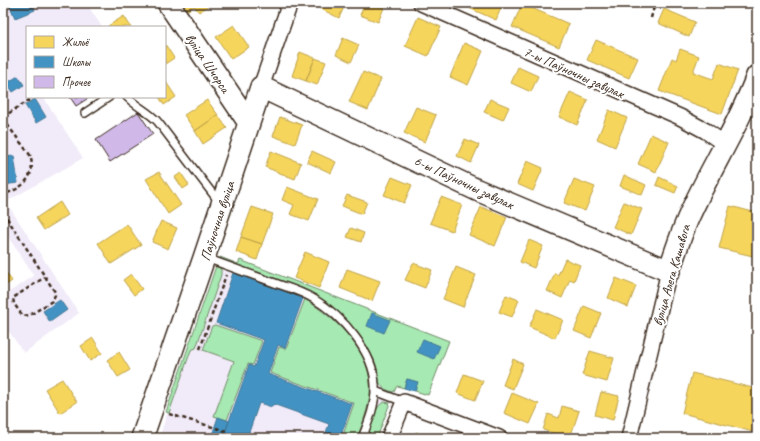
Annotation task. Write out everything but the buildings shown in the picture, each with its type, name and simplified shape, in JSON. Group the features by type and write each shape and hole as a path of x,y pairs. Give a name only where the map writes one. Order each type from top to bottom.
{"street":[{"name":"вуліца Шчорса","path":"168,3 249,123"},
{"name":"Паўночная вуліца","path":"142,438 290,3"},
{"name":"7-ы Паўночны завулак","path":"421,3 680,117 706,131 726,145"},
{"name":"вуліца Алега Кашавога","path":"629,438 670,271 688,217 726,145 757,76"},
{"name":"6-ы Паўночны завулак","path":"261,87 478,190 670,271"},
{"path":"389,438 404,402 499,438"}],"lane":[{"path":"85,113 108,98"},
{"path":"128,98 134,104 153,116 222,205"},
{"path":"204,258 298,291 314,299 350,331 360,343 374,371 375,391 372,412 362,438"},
{"path":"375,391 404,402"}],"path":[{"path":"650,18 656,3"},
{"path":"3,194 15,190 24,184 31,173 32,161 30,155 3,118 33,98"},
{"path":"3,212 55,292 54,298 30,315 23,316 14,304 14,298 45,277"},
{"path":"200,349 228,267"},
{"path":"166,413 226,431"}],"shaded area":[{"path":"3,3 86,3 101,26 26,26 26,98 44,98 83,158 6,202 79,313 24,353 3,323 3,296 34,276 3,229"},
{"path":"220,257 238,264 240,260 449,341 428,395 397,386 377,438 159,438"}],"green space":[{"path":"220,257 238,264 240,260 449,341 428,395 415,391 417,382 407,379 404,388 397,386 394,392 382,387 373,358 358,334 343,317 316,297 285,282 220,259"},
{"path":"216,266 221,269 221,275 196,348 191,350 169,413 166,412"},
{"path":"305,299 329,316 351,338 366,364 370,379 370,394 365,416 357,438 342,438 354,403 270,373 279,347 286,349"},
{"path":"215,325 262,341 253,365 248,364 227,420 214,416 234,361 203,350 212,326"},
{"path":"384,402 390,403 377,438 366,438 375,412"}]}
